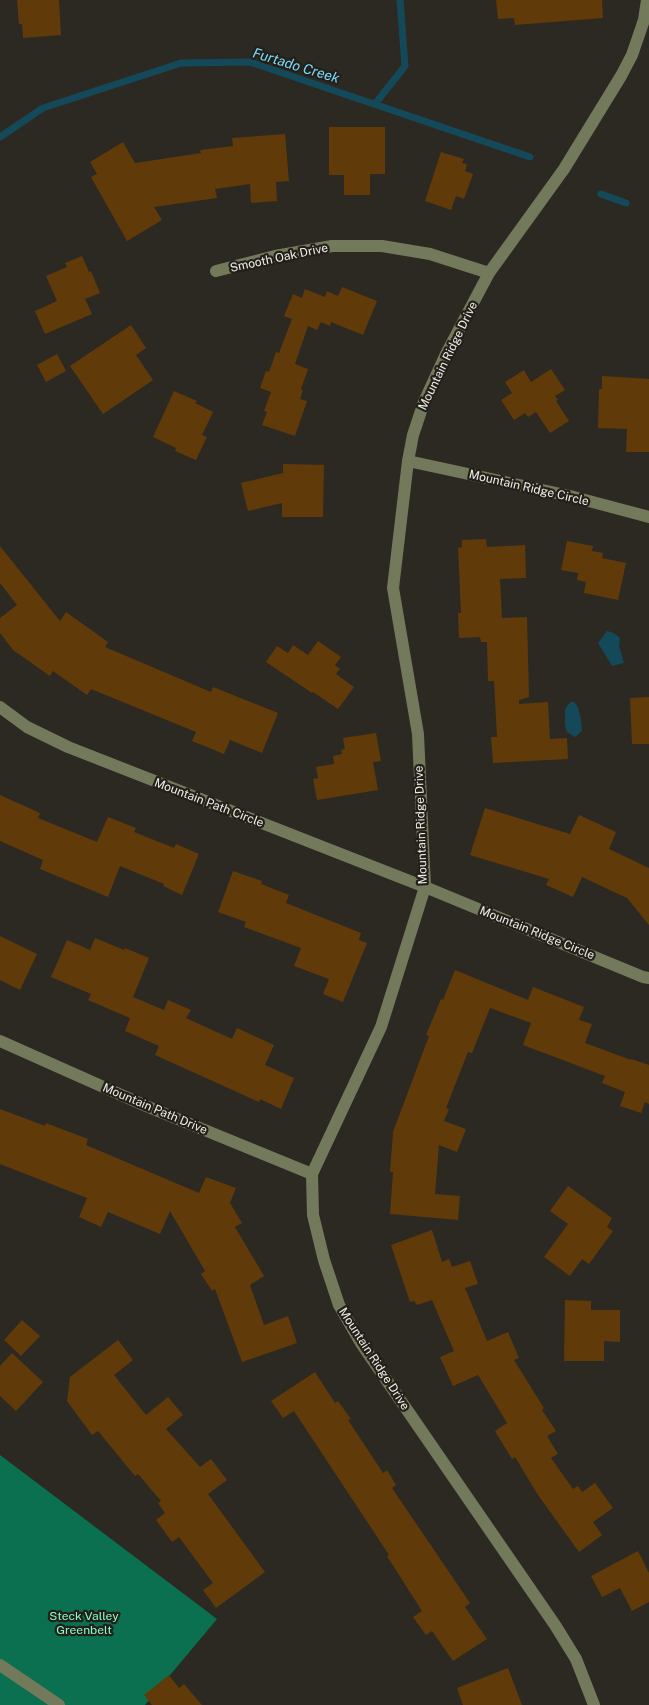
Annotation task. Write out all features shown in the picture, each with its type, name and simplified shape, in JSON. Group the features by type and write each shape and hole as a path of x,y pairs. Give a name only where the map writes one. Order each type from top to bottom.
{"street":[{"name":"Mountain Ridge Drive","path":"594,1705 576,1659 555,1625 361,1342 339,1305 324,1260 313,1215 312,1174 381,1026 425,887 418,734 393,588 408,461 413,435 424,402 450,346 489,273 564,169 621,76 632,55 644,20 648,0"},
{"name":"Smooth Oak Drive","path":"216,271 275,256 332,246 382,246 430,254 489,273"},
{"name":"Mountain Ridge Circle","path":"408,461 570,496 649,517"},
{"name":"Mountain Path Circle","path":"0,707 27,727 68,747 425,887"},
{"name":"Mountain Ridge Circle","path":"425,887 649,978"},
{"name":"Mountain Path Drive","path":"0,1041 146,1106 312,1174"},
{"path":"0,1665 59,1705"}],"green space":[{"name":"Steck Valley Greenbelt","path":"0,1455 217,1619 145,1705 0,1705"}],"water":[{"path":"607,631 614,633 620,638 619,646 624,663 612,666 598,643"},
{"path":"571,702 574,702 578,707 581,719 582,731 575,737 567,732 565,725 566,707"}],"building":[{"path":"17,0 59,0 61,35 23,38 22,24 19,24"},
{"path":"496,0 602,0 603,18 515,25 514,18 498,19"},
{"path":"329,127 385,127 385,174 370,174 370,195 344,195 344,175 329,175"},
{"path":"285,134 289,181 276,182 277,201 251,203 250,184 215,189 217,198 154,207 162,220 127,241 91,177 97,174 90,162 123,142 135,163 201,153 200,150 233,146 232,138"},
{"path":"441,152 464,159 462,163 467,164 465,171 473,174 464,199 456,196 451,210 425,201"},
{"path":"82,256 89,272 91,271 100,293 85,299 92,314 45,334 35,311 57,301 46,276 67,267 65,263"},
{"path":"342,287 377,301 363,335 331,322 330,326 321,322 317,330 308,326 295,364 308,369 301,389 303,390 300,399 307,401 295,436 262,425 267,412 264,411 271,392 260,388 266,371 269,372 276,352 279,353 292,319 284,316 293,294 302,298 305,289 325,297 327,291 338,296"},
{"path":"131,325 146,348 136,355 153,380 103,414 70,366"},
{"path":"57,354 66,371 46,382 37,365"},
{"path":"551,369 565,390 555,396 558,400 556,401 569,421 550,433 536,412 528,417 525,413 514,420 501,400 512,393 505,382 524,370 531,382"},
{"path":"602,376 649,379 649,452 626,452 627,429 598,428 599,389 602,389"},
{"path":"174,391 197,401 195,403 213,412 202,435 207,437 196,460 175,451 176,448 153,437"},
{"path":"283,464 324,465 323,517 282,517 282,503 248,511 241,483 283,473"},
{"path":"486,539 487,547 525,545 526,578 500,579 502,618 527,617 529,697 519,700 519,704 548,702 550,739 567,738 568,759 493,763 491,737 497,737 494,681 488,681 487,642 481,642 480,637 459,638 458,613 461,613 458,548 462,547 462,540"},
{"path":"567,541 593,546 592,551 603,553 602,558 626,563 618,600 584,593 586,582 577,580 578,573 561,570"},
{"path":"0,546 60,621 66,612 108,642 105,647 211,692 213,687 278,713 262,753 230,740 224,754 192,741 196,732 91,689 87,695 53,671 50,676 13,650 0,633 0,618 17,605 0,583"},
{"path":"318,641 341,657 335,665 340,669 336,674 354,687 338,709 266,662 277,646 288,653 293,645 308,655"},
{"path":"649,697 649,744 632,744 630,698"},
{"path":"376,733 381,761 373,762 378,790 317,800 313,779 318,778 316,767 334,764 333,756 342,754 341,750 345,749 343,738"},
{"path":"0,795 40,813 38,818 97,842 108,817 136,828 134,832 174,848 176,844 199,854 182,895 163,886 164,884 120,866 108,897 40,869 43,860 0,841"},
{"path":"485,808 570,834 579,815 616,832 609,849 649,868 649,925 627,898 582,877 573,897 546,885 549,879 470,855"},
{"path":"233,871 262,881 261,884 289,895 286,903 361,933 359,940 367,943 343,1002 323,994 329,979 294,966 301,948 244,927 246,922 218,912"},
{"path":"0,936 37,954 20,990 0,980"},
{"path":"95,938 149,958 133,997 164,1010 168,1000 191,1010 186,1018 232,1039 237,1028 274,1045 265,1065 294,1078 281,1109 260,1099 259,1102 155,1055 159,1046 125,1031 130,1018 88,1000 91,994 51,977 67,940 90,950"},
{"path":"455,970 528,1000 533,987 584,1007 579,1020 592,1024 585,1043 649,1065 649,1104 645,1102 641,1113 620,1106 625,1092 602,1083 605,1076 523,1045 531,1023 490,1008 472,1053 468,1052 446,1108 449,1109 444,1121 466,1129 457,1152 439,1145 435,1194 460,1196 458,1220 390,1214 393,1172 390,1172 393,1132 429,1036 426,1035"},
{"path":"0,1109 45,1126 46,1123 88,1139 86,1145 199,1193 206,1177 236,1188 230,1203 242,1223 235,1227 264,1276 250,1285 264,1325 288,1316 297,1343 242,1362 215,1289 212,1291 201,1274 205,1271 170,1211 160,1234 108,1212 101,1227 79,1217 87,1198 0,1164"},
{"path":"568,1186 612,1218 607,1227 613,1231 589,1264 582,1259 570,1276 544,1257 568,1224 550,1211"},
{"path":"432,1230 442,1262 449,1259 452,1267 470,1261 478,1284 465,1288 487,1341 508,1332 519,1358 514,1360 556,1431 547,1436 558,1454 551,1458 573,1489 578,1486 582,1492 595,1483 613,1508 593,1522 602,1535 579,1552 538,1495 515,1457 512,1459 495,1431 507,1423 478,1375 453,1386 440,1357 454,1351 432,1300 417,1305 414,1301 410,1302 391,1245"},
{"path":"565,1300 591,1301 591,1310 620,1310 620,1342 604,1341 604,1361 564,1361"},
{"path":"22,1320 40,1336 21,1356 4,1340"},
{"path":"118,1340 133,1360 114,1375 146,1415 168,1397 183,1415 166,1429 200,1467 211,1459 227,1480 208,1494 265,1572 216,1608 203,1590 213,1583 179,1537 172,1542 156,1520 165,1513 158,1503 161,1501 138,1474 135,1476 98,1431 92,1435 67,1401 70,1377"},
{"path":"12,1353 43,1382 16,1411 0,1396 0,1366"},
{"path":"315,1372 335,1403 338,1401 351,1419 348,1420 383,1473 387,1470 396,1485 392,1488 470,1603 465,1607 487,1639 453,1661 432,1631 426,1635 413,1617 422,1611 387,1556 389,1555 294,1411 283,1418 271,1401"},
{"path":"638,1551 649,1573 649,1602 632,1611 620,1588 602,1597 591,1576"},
{"path":"508,1668 522,1705 463,1705 457,1688"},
{"path":"169,1675 179,1688 184,1684 202,1705 152,1705 144,1695"}],"waterway":[{"path":"375,104 405,66 400,0"},
{"name":"Furtado Creek","path":"0,137 43,108 181,63 250,62 530,157"},
{"name":"Furtado Creek","path":"601,194 626,203"}]}
